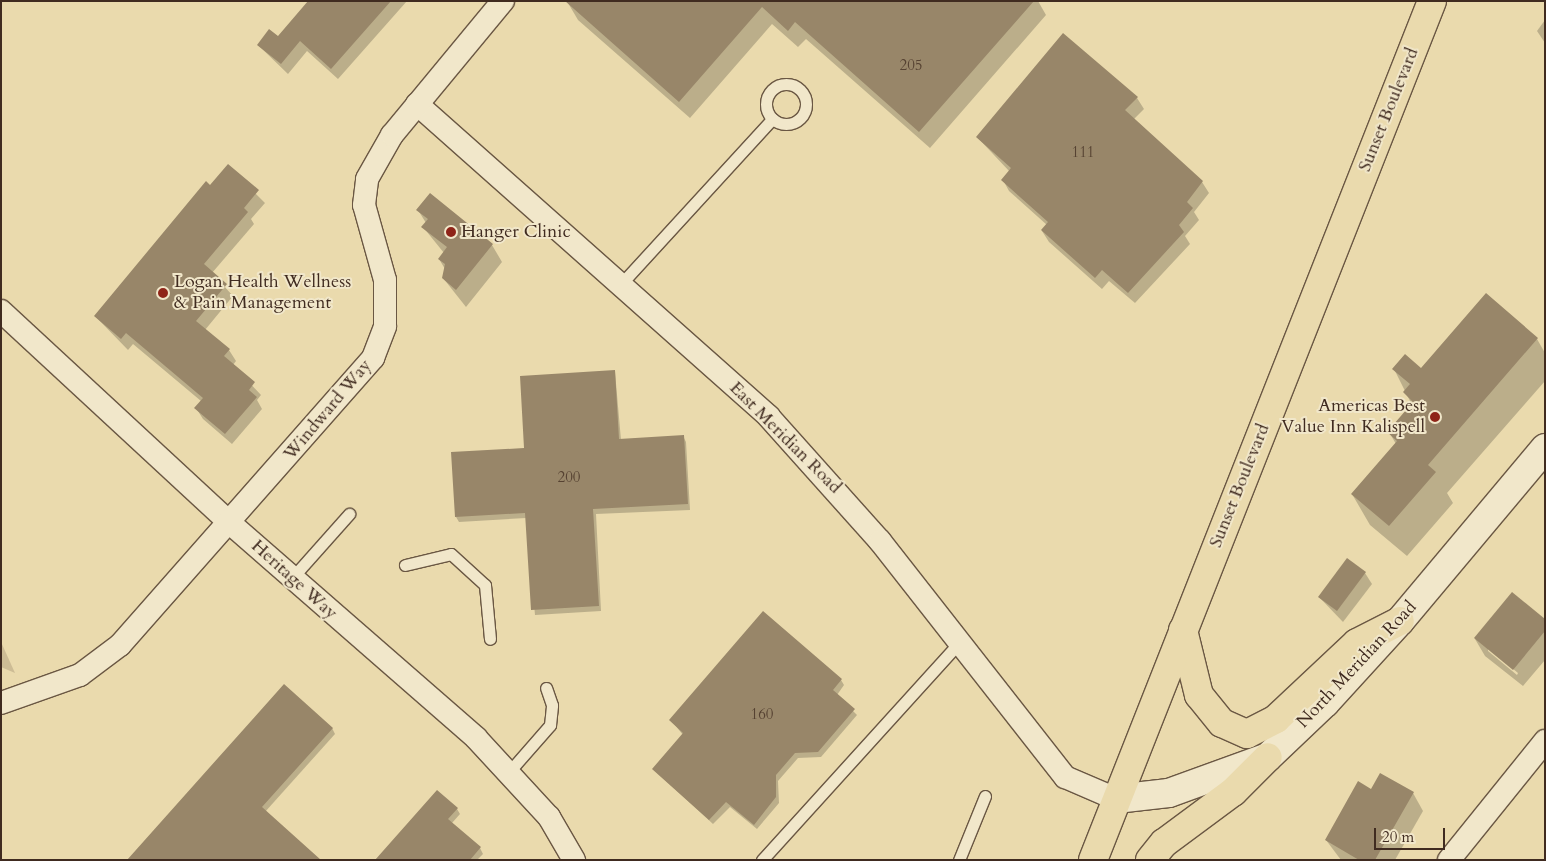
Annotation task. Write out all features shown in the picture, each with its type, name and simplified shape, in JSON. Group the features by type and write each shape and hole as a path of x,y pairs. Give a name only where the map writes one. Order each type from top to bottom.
{"main road":[{"name":"Sunset Boulevard","path":"1093,860 1182,630 1432,1"},
{"name":"North Meridian Road","path":"1116,799 1169,793 1268,757 1325,703 1400,620 1545,448"},
{"path":"1182,630 1199,695 1222,723 1247,734 1276,719 1357,643 1400,620"},
{"path":"1150,860 1164,843 1232,792 1268,757"}],"street":[{"name":"Windward Way","path":"1,703 80,675 120,645 231,524 373,358 385,326 385,280 364,205 367,179 376,156 503,1"},
{"name":"East Meridian Road","path":"418,104 769,417 826,477 1065,777 1116,799"},
{"name":"Heritage Way","path":"1,311 231,524 476,738 549,817 574,860"},
{"path":"1449,860 1545,741"}],"lane":[{"path":"622,284 772,119"},
{"path":"292,578 349,514"},
{"path":"405,566 451,554 485,585 490,639"},
{"path":"762,860 958,644"},
{"path":"508,773 550,725 552,705 546,688"},
{"path":"959,860 985,796"}],"shaded area":[{"path":"1,642 15,673 1,667"}],"building":[{"path":"308,1 391,1 331,69 300,41 281,64 257,45 269,29 278,36"},
{"path":"565,1 1034,1 919,132 795,22 788,31 762,7 679,102"},
{"path":"1063,33 1138,97 1125,110 1203,181 1187,202 1193,208 1179,225 1184,232 1128,293 1102,270 1095,278 1041,230 1048,222 1001,180 1011,168 976,137"},
{"path":"228,164 259,190 244,208 248,212 204,264 227,284 196,321 230,349 224,356 255,382 249,390 257,397 225,434 194,408 203,398 126,333 121,339 94,316 206,181 210,185"},
{"path":"430,193 493,244 456,290 442,278 445,264 438,259 447,247 421,227 428,219 416,210"},
{"name":"Americas Best Value Inn Kalispell","path":"1486,293 1538,338 1428,465 1436,472 1389,526 1351,494 1397,441 1387,432 1413,402 1403,392 1410,384 1392,369 1405,354 1421,368"},
{"path":"615,370 619,439 684,435 688,504 593,509 599,606 531,610 525,513 455,517 451,452 524,448 520,376"},
{"path":"1347,558 1366,572 1337,611 1318,597"},
{"path":"1512,592 1545,619 1545,631 1513,670 1474,638"},
{"path":"763,611 842,679 833,690 855,709 818,752 795,753 776,775 776,797 754,825 726,802 709,820 652,769 683,733 669,720"},
{"path":"284,684 333,728 262,807 321,860 127,860"},
{"path":"1380,773 1414,792 1375,860 1359,860 1325,840 1358,781 1371,789"},
{"path":"437,790 458,808 448,819 481,847 470,860 375,860"}],"place":[{"name":"Hanger Clinic","path":"451,232"},
{"name":"Logan Health Wellness & Pain Management","path":"163,293"},
{"name":"Americas Best Value Inn Kalispell","path":"1435,417"}]}
